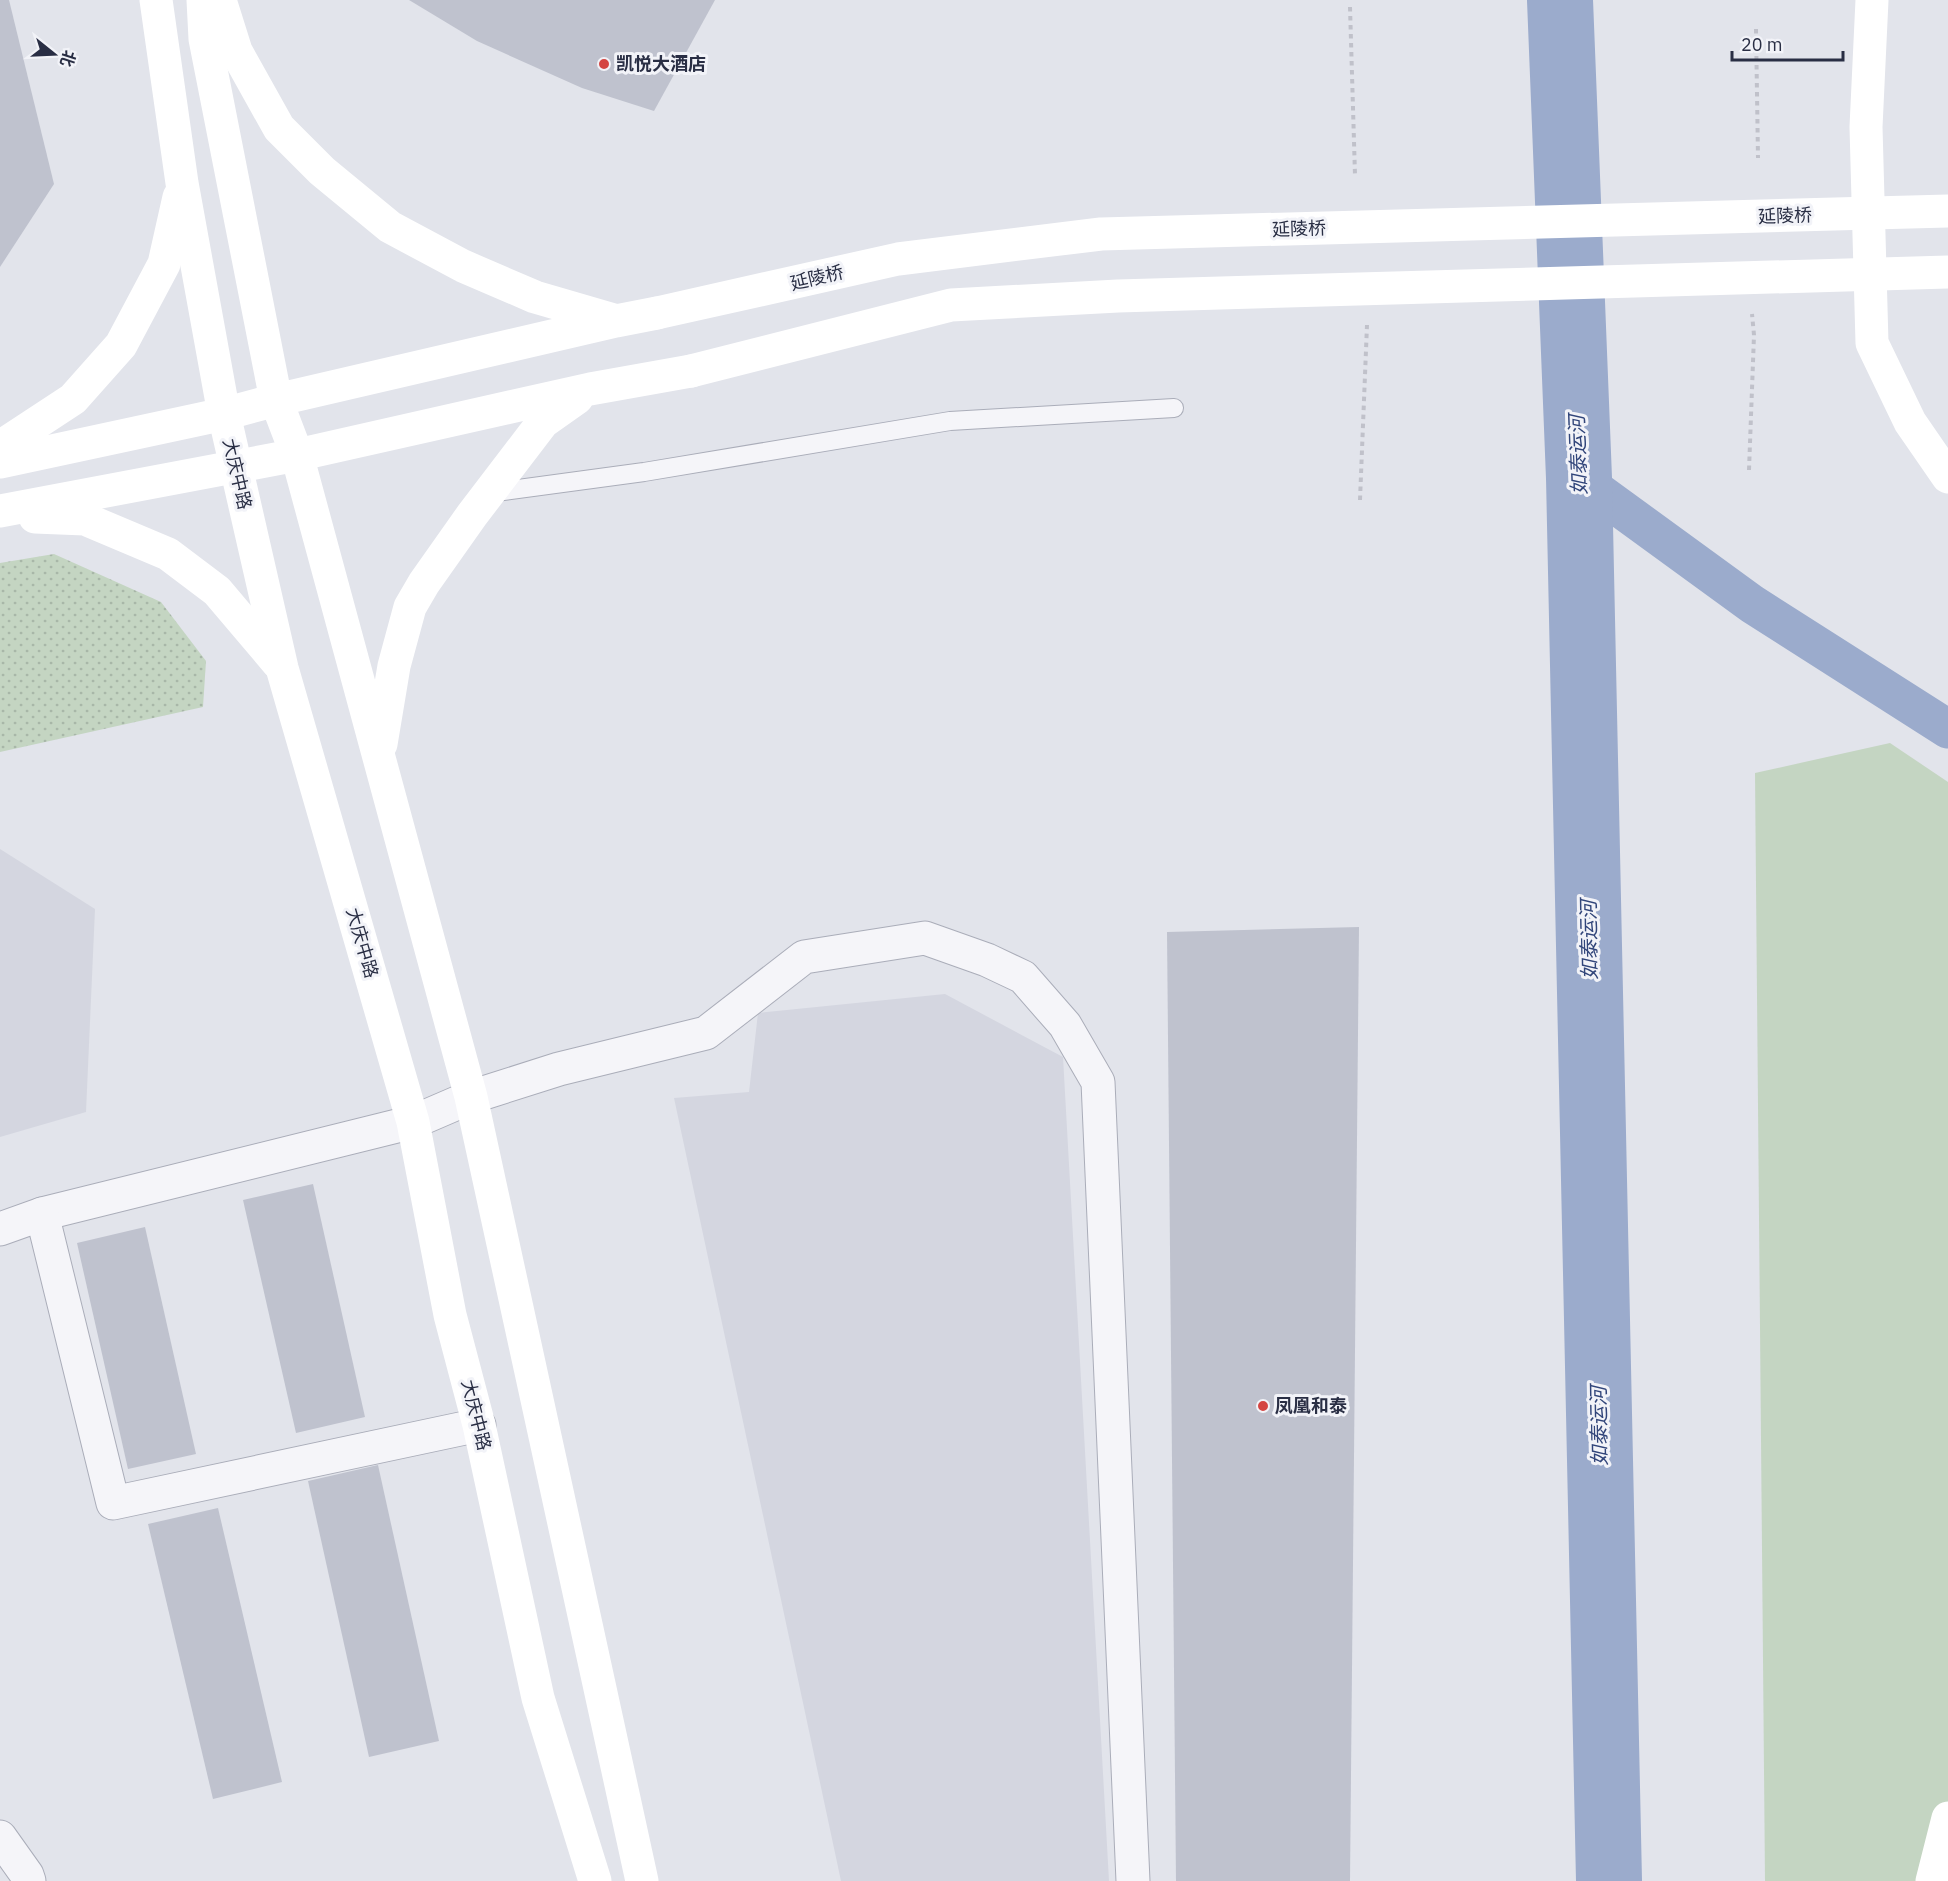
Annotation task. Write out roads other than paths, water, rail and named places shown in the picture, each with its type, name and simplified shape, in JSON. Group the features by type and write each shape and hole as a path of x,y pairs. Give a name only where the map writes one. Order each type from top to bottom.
{"main road":[{"name":"大庆中路","path":"156,0 182,183 224,414 282,668 413,1122 450,1315 479,1425 538,1698 595,1881"},
{"path":"203,0 205,39 276,400 297,455 471,1097 642,1881"},
{"path":"220,0 236,51 279,128 322,171 390,227 463,266 535,297 616,321"},
{"path":"1872,0 1866,127 1872,343 1910,422 1948,477"},
{"path":"0,447 73,399 121,345 164,264 182,183"},
{"name":"延陵桥","path":"0,462 224,414 616,321 657,314 898,260 1101,234 1948,211"},
{"path":"0,511 297,455 590,389 691,371 951,305 1130,295 1948,272"},
{"path":"379,754 394,666 410,608 424,583 543,422 590,389"},
{"path":"0,515 85,519 168,554 217,591 282,668"},
{"path":"1932,1881 1948,1818"}],"street":[{"path":"0,1228 42,1214 413,1122 471,1097 559,1069 706,1033 804,957 924,938 987,960 1023,977 1065,1025 1098,1082 1133,1881"},
{"path":"42,1214 113,1503 479,1425"},
{"path":"0,1837 29,1881"}],"lane":[{"path":"489,493 644,472 950,421 1174,408"}],"waterway":[{"name":"如泰运河","path":"1560,0 1579,478 1609,1881"},
{"path":"1579,478 1752,604 1948,729"}],"place":[{"name":"凯悦大酒店","path":"604,64"},
{"name":"凤凰和泰","path":"1263,1406"}]}
